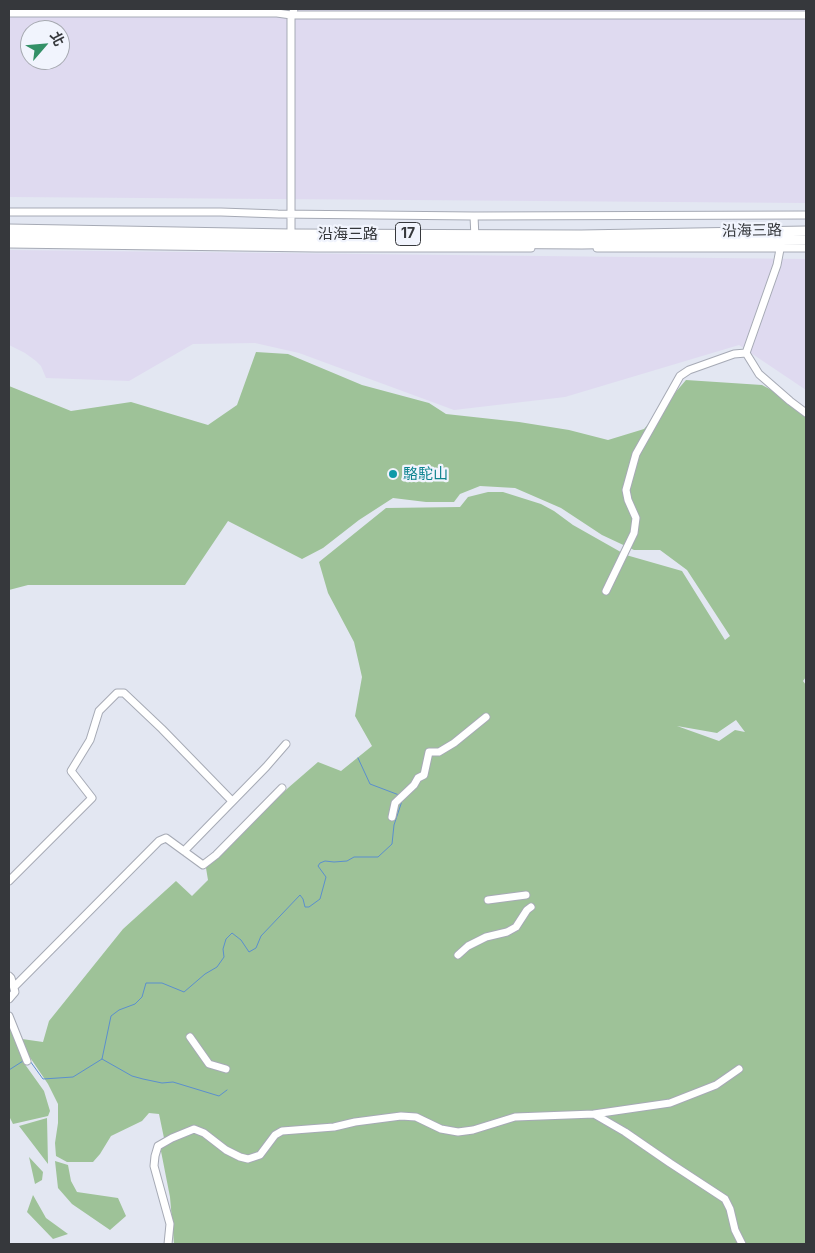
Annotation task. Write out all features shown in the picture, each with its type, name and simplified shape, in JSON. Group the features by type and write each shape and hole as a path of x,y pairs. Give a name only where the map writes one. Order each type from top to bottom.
{"main road":[{"name":"沿海三路","path":"9,229 30,237"},
{"name":"沿海三路","path":"782,240 806,231"},
{"name":"沿海三路","path":"9,237 474,242 581,235 806,240"}],"street":[{"path":"9,13 293,12 806,15"},
{"path":"291,241 293,12"},
{"name":"沿海三路","path":"9,212 221,212 474,216 806,215"},
{"path":"474,216 474,242"},
{"name":"沿海三路","path":"9,244 30,237 399,242 782,240 806,248"},
{"path":"746,353 777,265 782,240"},
{"path":"746,353 759,374 806,413"},
{"path":"606,591 634,533 636,518 626,490 636,454 680,376 689,370 734,354 746,353"},
{"path":"9,881 92,798 71,771 90,740 99,711 117,693 124,693 232,801"},
{"path":"392,817 395,802 414,785 418,778 424,775 429,752 439,752 486,718"},
{"path":"184,851 286,744"},
{"path":"14,987 159,841 166,838 203,864 216,855 282,788"},
{"path":"488,900 526,895"},
{"path":"458,955 468,946 486,937 507,932 516,927 526,910 531,907"},
{"path":"9,976 15,992 9,999"},
{"path":"9,1016 26,1059"},
{"path":"190,1037 209,1064 226,1069"},
{"path":"168,1244 170,1224 154,1166 155,1156 158,1146 194,1129 204,1133 226,1150 248,1159 260,1155 275,1135 282,1131 328,1128 355,1122 401,1116 416,1117 441,1129 458,1132 473,1130 515,1117 594,1114 670,1104 716,1085 739,1069"},
{"path":"594,1114 625,1132 726,1199 735,1230 742,1244"}],"shaded area":[{"path":"9,9 806,9 806,203 9,197"},
{"path":"9,250 806,259 806,390 739,345 565,397 454,410 299,353 255,343 193,344 129,381 46,378 41,366 36,361 9,345"}],"green space":[{"path":"256,352 288,354 362,385 429,403 446,414 569,430 608,440 644,429 686,380 762,385 806,408 806,677 803,681 806,685 806,1244 174,1244 170,1197 159,1141 164,1138 159,1114 149,1113 142,1121 111,1136 93,1162 67,1162 56,1156 58,1104 48,1084 27,1053 22,1039 43,1042 49,1021 123,929 176,881 192,896 208,880 206,868 288,788 318,762 341,771 372,746 355,716 362,677 354,642 328,593 319,562 386,508 460,507 468,497 488,492 503,492 541,504 573,525 626,555 682,571 725,640 730,636 687,570 660,550 634,550 602,535 561,508 515,488 480,486 460,494 454,502 426,502 393,498 359,520 323,548 302,559 228,521 185,585 28,585 9,590 9,386 71,411 131,402 208,425 237,405","holes":["736,720 745,732 735,730 719,741 677,726 717,733"]},
{"path":"9,1018 24,1063 44,1091 50,1111 48,1116 13,1124 9,1116"},
{"path":"47,1118 48,1164 19,1126"},
{"path":"29,1157 43,1172 42,1180 35,1184"},
{"path":"55,1161 68,1165 71,1181 77,1192 118,1198 126,1216 110,1230 72,1204 58,1188"},
{"path":"33,1195 46,1218 68,1234 53,1239 27,1212"}],"waterway":[{"path":"358,758 370,784 399,795"},
{"path":"30,1061 43,1079 73,1077 102,1059 111,1016 119,1010 135,1004 142,997 146,983 162,983 184,992 205,974 217,967 224,957 223,949 226,939 232,933 241,940 249,952 256,948 261,936 300,895 305,907 309,907 320,899 326,877 318,866 320,863 325,861 347,861 354,857 378,857 392,844 394,825 402,801"},
{"path":"102,1059 132,1076 143,1079 162,1083 173,1082 219,1096 227,1090"},
{"path":"9,1070 23,1061"}],"place":[{"name":"駱駝山","path":"393,474"}]}
